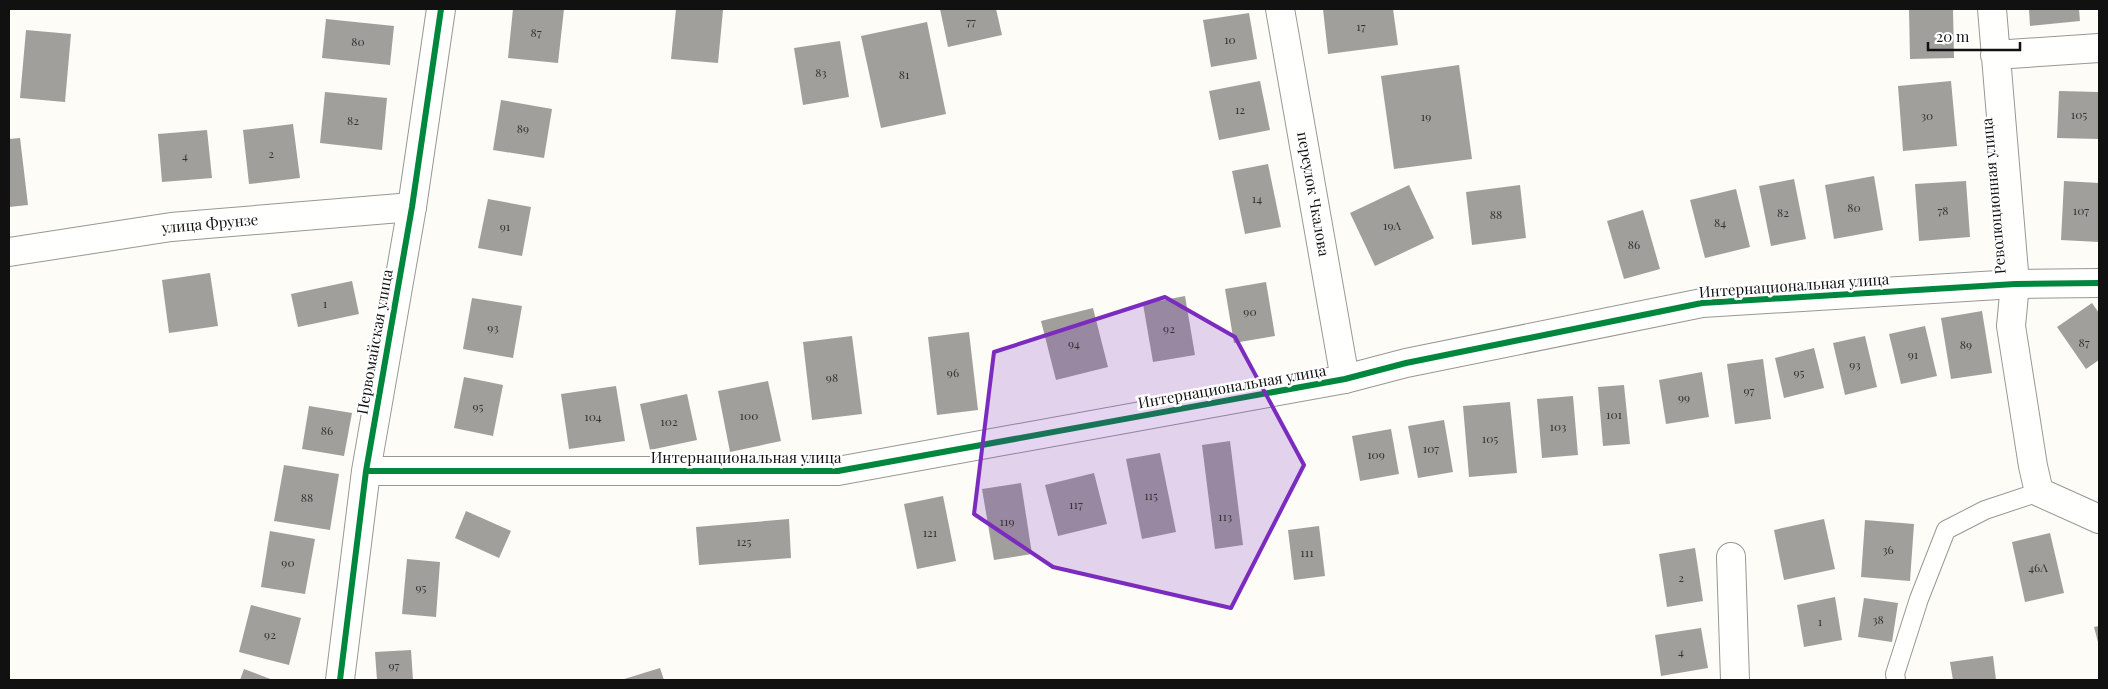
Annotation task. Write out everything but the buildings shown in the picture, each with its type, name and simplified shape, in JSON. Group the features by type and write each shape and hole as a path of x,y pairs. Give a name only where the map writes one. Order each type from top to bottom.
{"street":[{"name":"Первомайская улица","path":"340,680 366,471 412,207 441,9"},
{"name":"переулок Чкалова","path":"1280,9 1345,379"},
{"name":"Революционная улица","path":"1992,9 2015,284 2012,326 2033,466 2039,492"},
{"path":"1995,55 2099,48"},
{"name":"улица Фрунзе","path":"9,252 171,227 412,207"},
{"name":"Интернациональная улица","path":"366,471 838,471 1345,379 1406,363 1702,303 2015,284 2099,283"},
{"path":"2039,492 2099,519"},
{"path":"1731,557 1735,680"}],"lane":[{"path":"1896,680 1895,674 1916,609 1946,530 1985,510 2039,492"}],"highlighted area":[{"path":"1165,297 1235,337 1304,465 1231,608 1053,567 974,514 994,352"}],"cycle path":[{"path":"340,680 366,471 412,207 441,9"},
{"path":"366,471 838,471 1345,379 1406,363 1702,303 2015,284 2099,283"}]}
